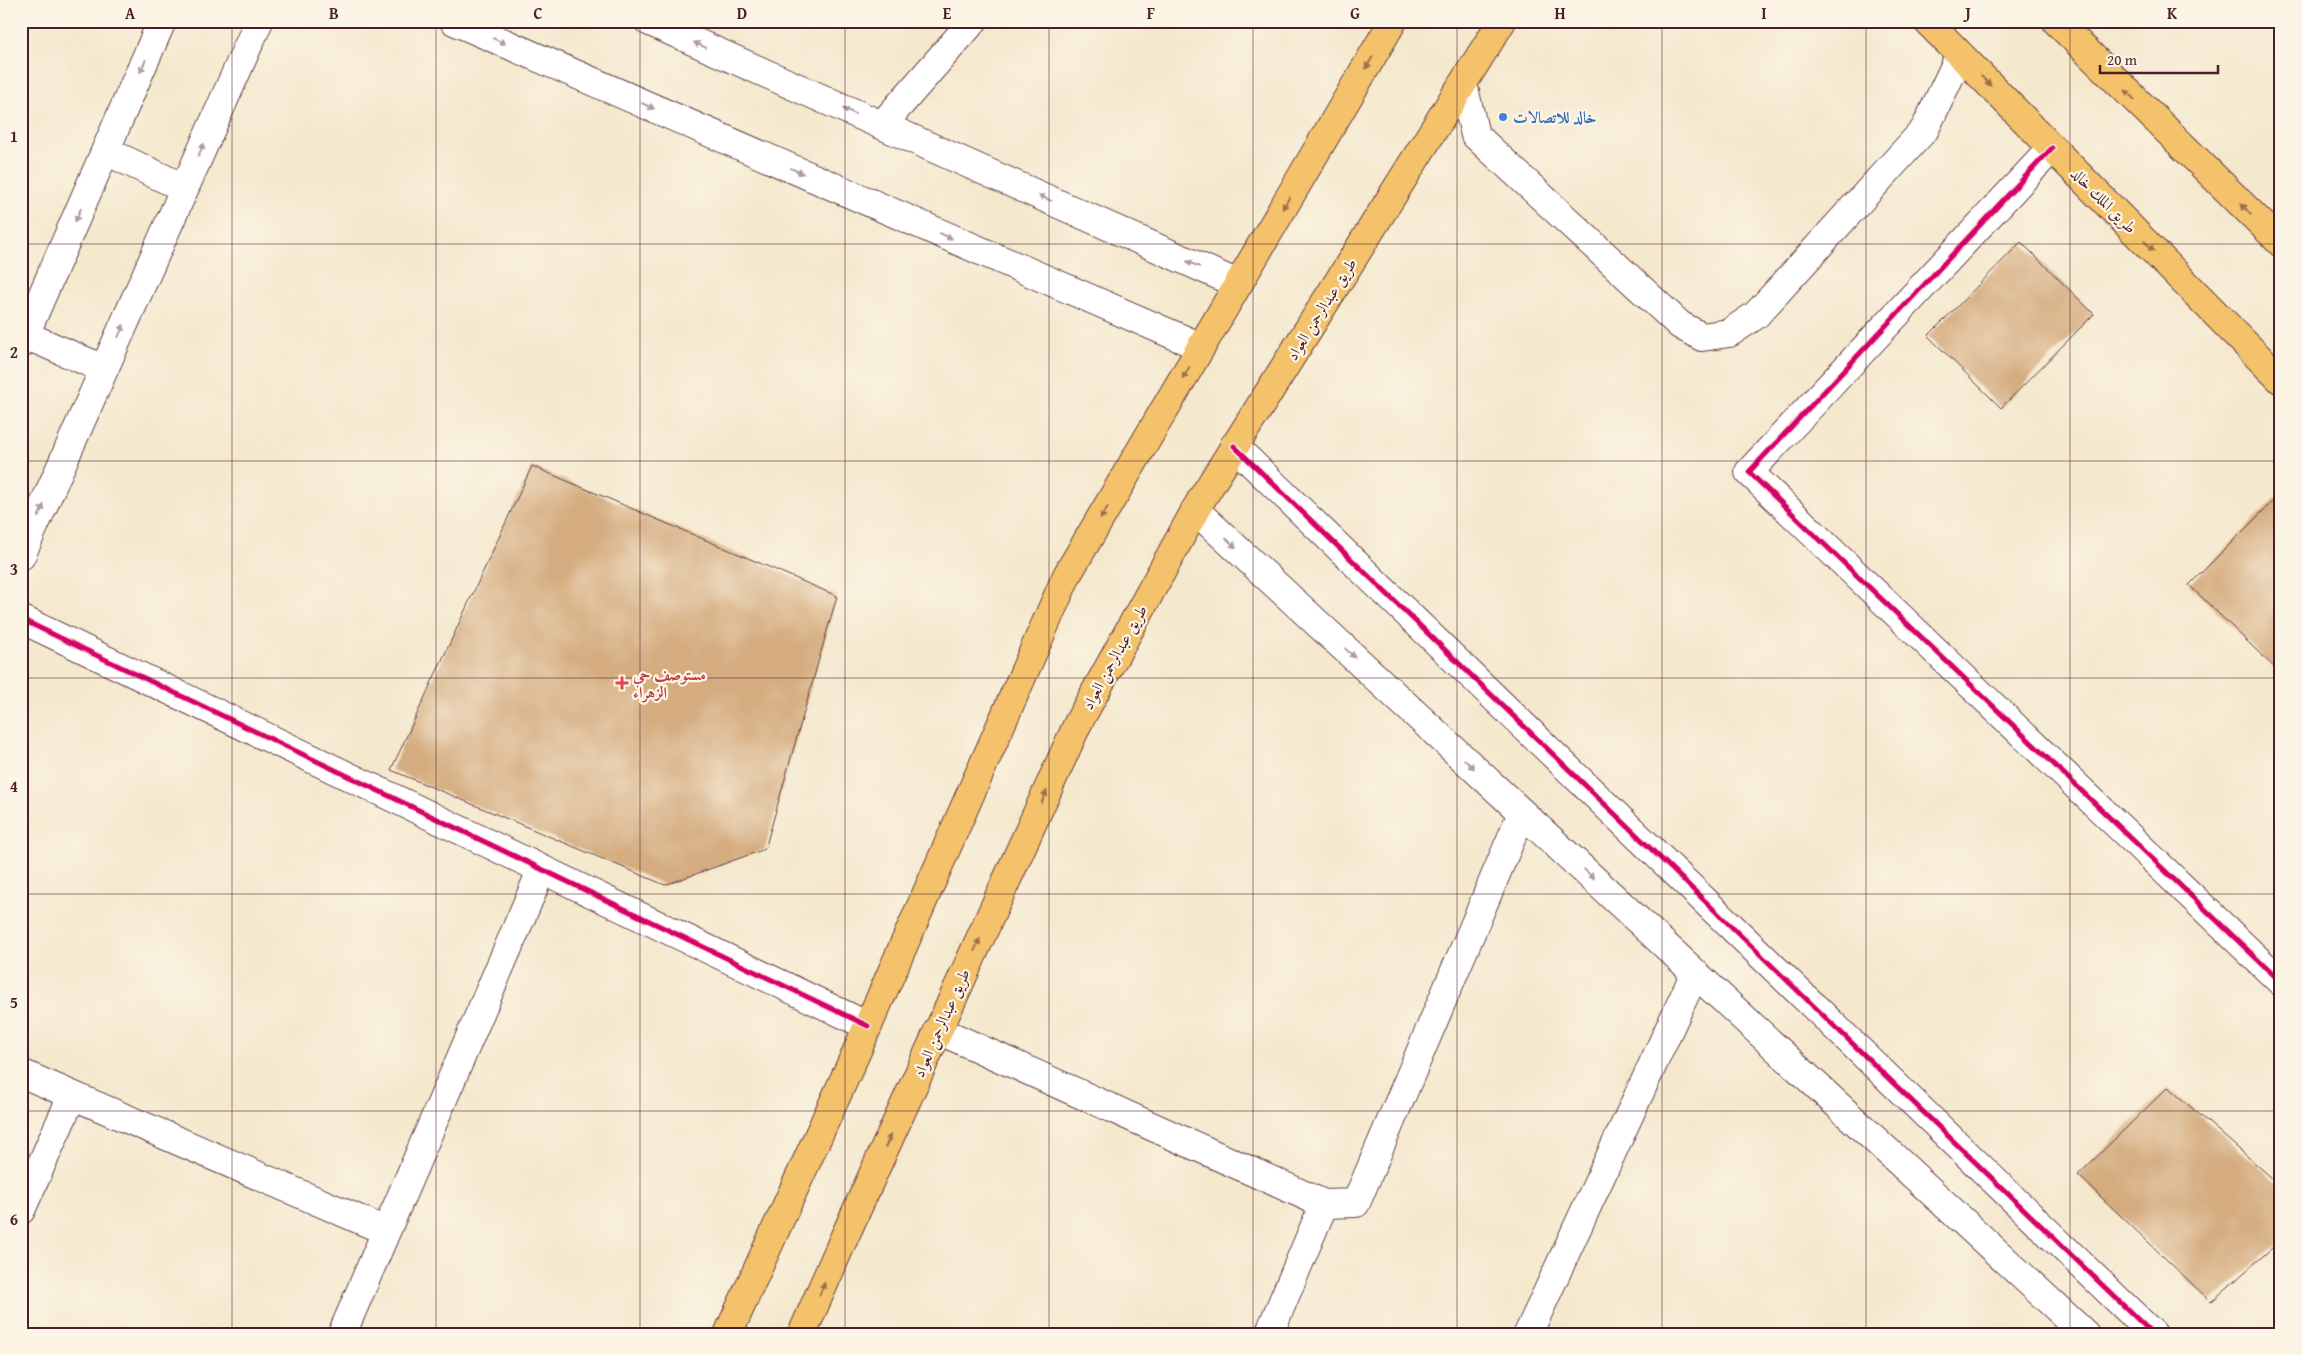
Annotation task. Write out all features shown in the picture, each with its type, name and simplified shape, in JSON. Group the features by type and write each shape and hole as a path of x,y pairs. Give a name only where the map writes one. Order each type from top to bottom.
{"main road":[{"path":"728,1334 868,1026 1067,576 1393,21"},
{"name":"طريق عبدالرحمن العواد","path":"802,1334 1078,723 1195,510 1502,21"},
{"name":"طريق الملك خالد","path":"1927,21 2281,380"},
{"path":"2056,21 2281,243"}],"street":[{"path":"104,370 23,339 162,21"},
{"path":"21,556 259,21"},
{"path":"454,21 1201,347"},
{"path":"648,21 1238,284"},
{"path":"882,125 973,21"},
{"path":"1463,84 1475,135 1680,325 1702,337 1729,333 1756,315 1925,129 1960,55"},
{"path":"2052,148 1749,472 2281,982"},
{"path":"106,151 184,188"},
{"path":"1234,446 2153,1334"},
{"path":"1195,510 2085,1334"},
{"path":"21,619 868,1026"},
{"path":"938,1030 1324,1204 1356,1204 1522,813"},
{"path":"342,1334 542,869"},
{"path":"1528,1334 1695,973"},
{"path":"21,1073 386,1231"},
{"path":"21,1210 72,1096"},
{"path":"1268,1334 1324,1204"}],"building":[{"path":"2021,242 2094,314 2001,408 1928,336"},
{"name":"مستوصف حي الزهراء","path":"532,466 837,596 765,849 665,885 391,770"},
{"path":"2281,493 2281,674 2189,585"},
{"path":"2168,1087 2281,1186 2281,1240 2211,1302 2078,1175"}],"cycle path":[{"path":"2052,148 1749,472 2281,982"},
{"path":"1234,446 2153,1334"},
{"path":"21,619 868,1026"}],"place":[{"name":"خالد للاتصالات","path":"1503,117"},
{"name":"مستوصف حي الزهراء","path":"622,683"}]}
